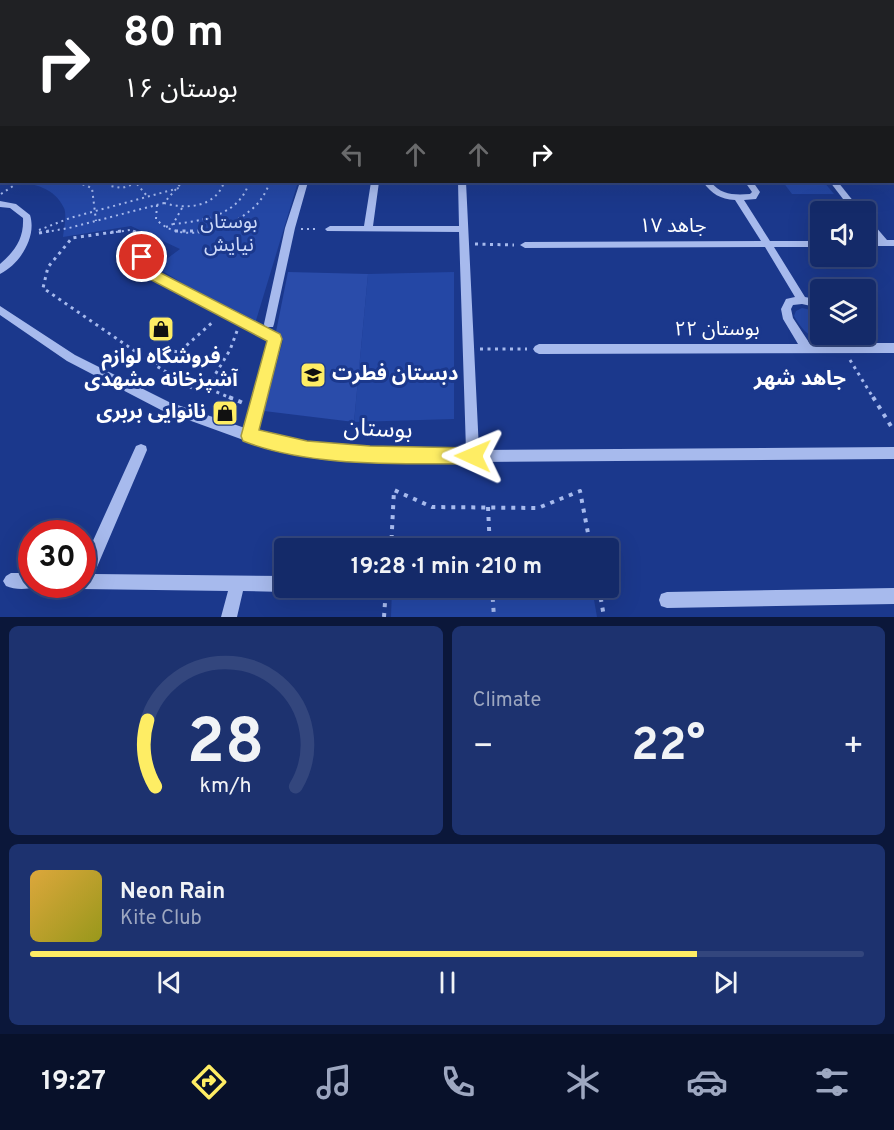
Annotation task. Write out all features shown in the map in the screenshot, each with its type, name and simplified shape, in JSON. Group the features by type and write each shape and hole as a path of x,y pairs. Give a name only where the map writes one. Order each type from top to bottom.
{"street":[{"path":"269,324 290,228 304,183"},
{"path":"368,229 375,183"},
{"path":"462,183 473,456"},
{"path":"708,183 713,192 722,197 753,197 756,192 749,183"},
{"path":"835,183 849,201"},
{"path":"738,197 802,300"},
{"path":"0,204 13,206 27,217 29,234 17,255 0,270"},
{"path":"330,229 464,229"},
{"path":"876,230 889,243"},
{"name":"جاهد ۱۷","path":"525,245 810,244"},
{"path":"142,257 145,271 274,339 249,436"},
{"path":"807,348 788,319 786,309 790,302 802,300 810,302"},
{"name":"بوستان","path":"0,310 71,358 165,406 249,436 307,449 370,454 473,456 894,453"},
{"name":"بوستان ۲۲","path":"539,349 894,348"},
{"path":"96,552 141,450"},
{"path":"11,581 18,581"},
{"path":"96,581 274,584"},
{"path":"229,617 237,585"},
{"path":"667,600 894,596"}],"path":[{"path":"0,195 17,183"},
{"path":"80,183 92,188 96,221"},
{"path":"109,183 115,188 138,183 148,196"},
{"path":"164,203 182,183"},
{"path":"29,234 69,228 164,203 182,207 204,203 220,192 224,183"},
{"path":"164,228 173,224 212,217 229,208 242,198 249,183"},
{"path":"157,205 154,211 156,220 164,228 177,233 193,234 228,225 251,211 266,195 271,183"},
{"path":"29,234 95,211 179,188"},
{"path":"126,202 129,212"},
{"path":"173,224 182,207"},
{"path":"290,228 330,229"},
{"path":"142,257 152,239 130,230 72,238 48,267 44,288 192,388 207,387 256,409"},
{"path":"464,244 525,245"},
{"path":"155,365 172,351 179,352 224,312"},
{"path":"207,387 230,350 240,321"},
{"path":"843,348 894,431"},
{"path":"469,349 539,349"},
{"path":"392,538 394,490 432,507 538,508 580,491 589,538"},
{"path":"488,507 489,538"},
{"path":"384,617 385,598"},
{"path":"493,598 494,617"},
{"path":"601,598 604,617"}],"green space":[{"name":"بوستان نیایش","path":"22,183 298,183 254,327 156,267 180,249 131,226 63,237 65,211 60,201 49,191"},
{"path":"784,183 825,183 834,194 792,194"},
{"path":"454,272 454,419 354,422 368,274"},
{"path":"802,308 810,310 810,335 794,316 796,311"},
{"path":"392,598 594,598 597,617 391,617"}],"building":[{"name":"دبستان فطرت","path":"288,272 368,274 354,422 264,411 283,340 276,332"}],"place":[{"name":"فروشگاه لوازم آشپزخانه مشهدی","path":"161,329"},
{"name":"دبستان فطرت","path":"313,375"},
{"name":"نانوایی بربری","path":"225,413"}],"district":[{"name":"جاهد شهر","path":"800,379"}],"route":[{"path":"142,257 145,271 274,339 249,436 307,449 370,454 473,456"}]}
